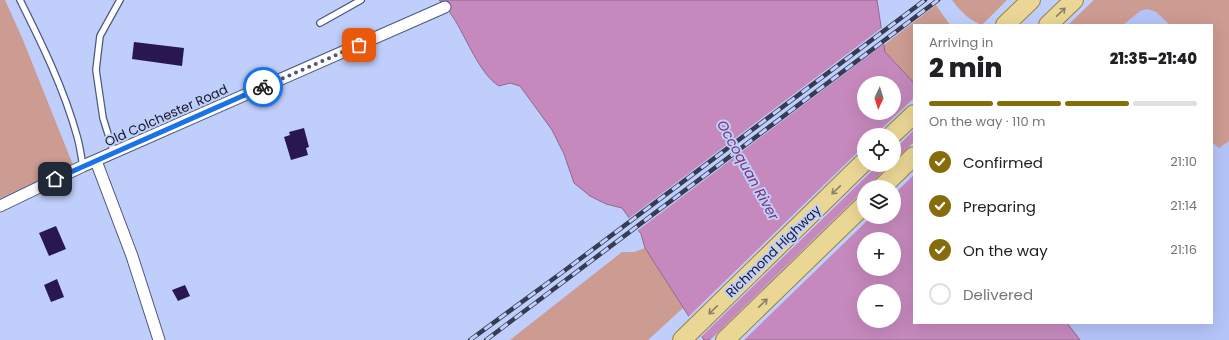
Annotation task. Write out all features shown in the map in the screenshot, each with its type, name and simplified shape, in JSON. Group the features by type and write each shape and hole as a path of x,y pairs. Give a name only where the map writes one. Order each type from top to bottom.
{"main road":[{"path":"1006,24 1031,0"},
{"path":"1049,24 1074,0"},
{"path":"899,128 913,115"},
{"path":"889,180 913,157"},
{"name":"Richmond Highway","path":"682,340 857,169"},
{"path":"725,340 857,212"}],"street":[{"name":"Old Colchester Road","path":"0,206 83,166 445,7"},
{"name":"Old Colchester Road","path":"96,161 132,256 159,340"}],"lane":[{"path":"20,0 41,43 61,90 77,136 83,166"},
{"path":"114,153 103,118 96,70 100,36 120,0"},
{"path":"320,22 361,0"}],"shaded area":[{"path":"0,0 5,0 23,40 73,165 0,198"},
{"path":"952,0 1007,0 983,24 973,21 958,8"},
{"path":"1094,0 1229,0 1229,340 1080,340 1068,324 1213,324 1213,24 1069,24"},
{"path":"1094,0 1229,0 1229,141 1219,148 1213,143 1213,24 1169,24 1156,12 1147,9 1140,11 1124,24 1069,24"},
{"path":"936,5 949,24 913,24 913,82 885,52 884,45"},
{"path":"645,248 683,308 648,340 510,340 622,252 634,252"}],"water":[{"name":"Occoquan River","path":"439,0 877,0 885,52 913,82 913,324 1068,324 1080,340 704,340 645,248 641,234 622,208 606,204 590,196 574,183 564,154 552,130 520,86 510,83 499,86 492,81 479,64 453,17"}],"pier":[{"path":"883,27 885,43 637,231 628,219"},
{"path":"913,99 913,131 901,143 901,128 882,128 891,120 901,120 901,110"},
{"path":"913,143 913,176 901,187 901,180 874,180 883,172 901,172 901,154"},
{"path":"857,153 857,172 871,172 863,180 857,180 857,185 700,338 687,318"},
{"path":"857,197 857,224 864,224 744,340 710,340"}],"building":[{"path":"134,42 184,48 182,66 132,59"},
{"path":"304,128 309,147 306,148 308,155 291,160 284,137 290,135 289,132"},
{"path":"56,226 66,249 49,256 39,233"},
{"path":"57,279 64,297 51,302 44,285"},
{"path":"185,285 190,296 178,301 172,290"}],"railway":[{"path":"470,340 925,0"},
{"path":"486,340 938,0"}],"way so far":[{"path":"263,87 359,45"}],"route":[{"path":"55,179 263,87"}]}
